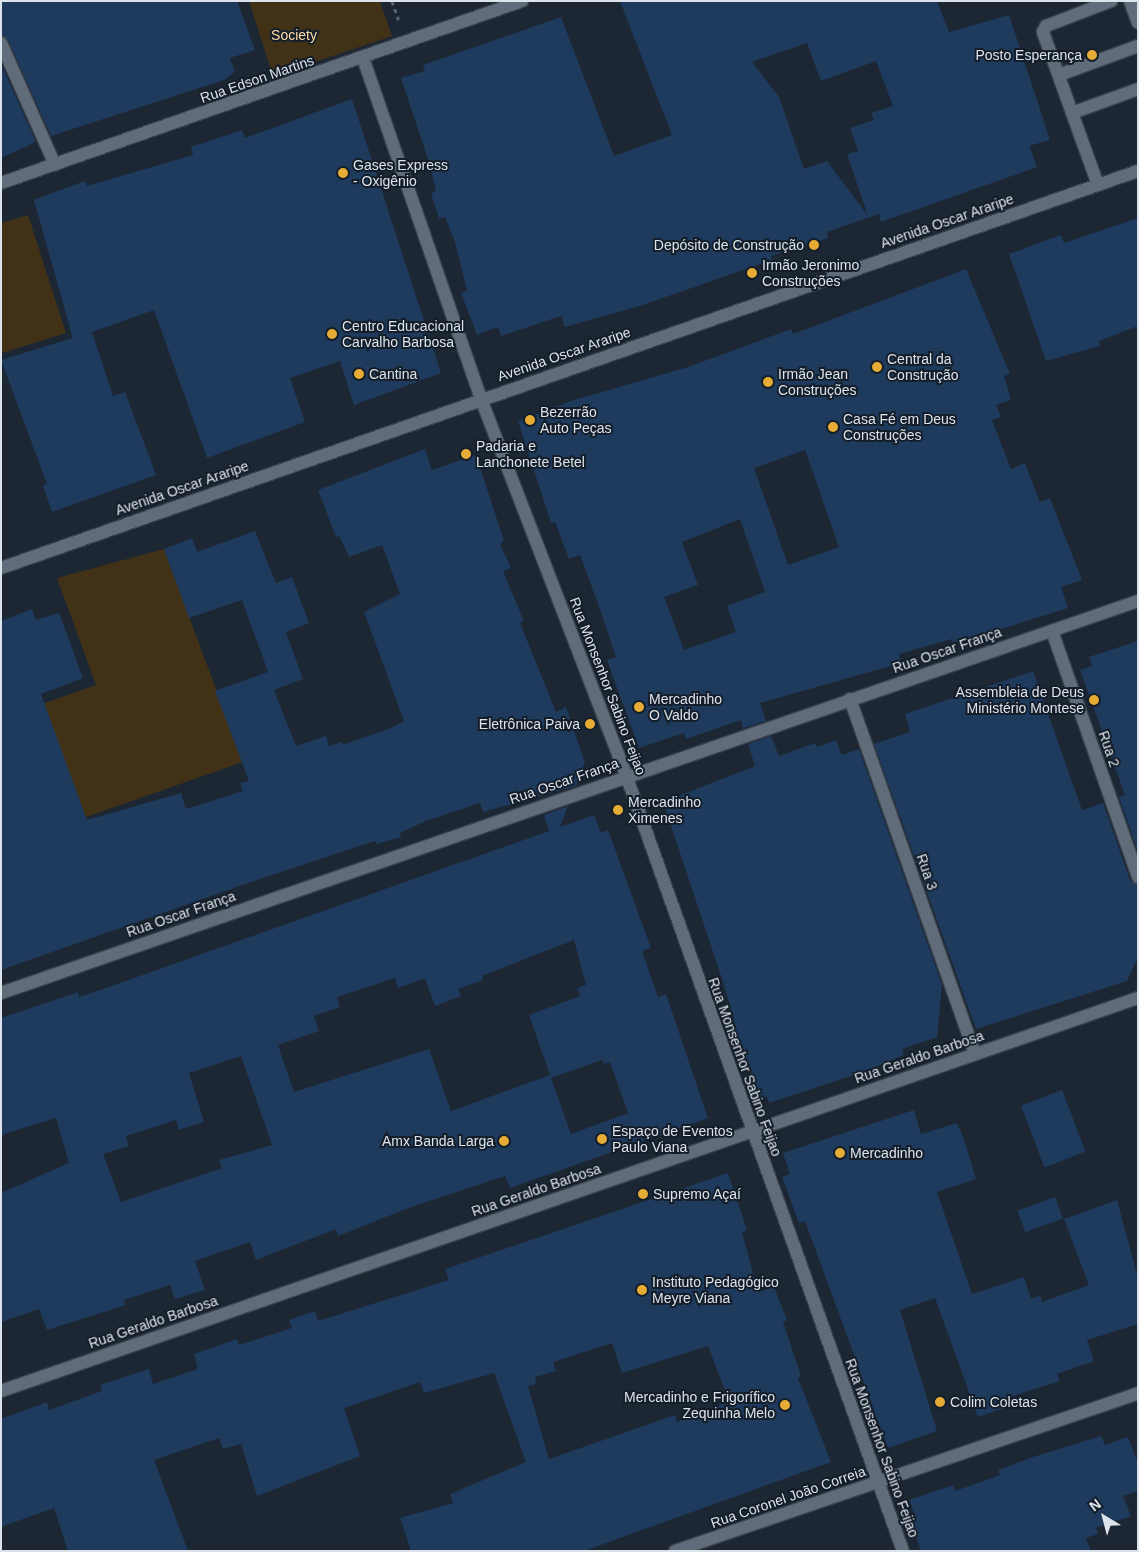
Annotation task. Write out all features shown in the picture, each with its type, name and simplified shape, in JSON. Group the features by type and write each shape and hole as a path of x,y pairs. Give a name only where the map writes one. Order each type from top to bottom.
{"street":[{"name":"Rua Edson Martins","path":"1,183 522,1"},
{"path":"1098,185 1044,29 1111,1"},
{"path":"1130,1 1138,23"},
{"path":"1,43 55,165"},
{"path":"1059,75 1138,46"},
{"name":"Rua Monsenhor Sabino Feijao","path":"363,58 481,399 626,775 903,1551"},
{"path":"1072,113 1138,89"},
{"name":"Avenida Oscar Araripe","path":"1,568 1138,171"},
{"name":"Rua Oscar França","path":"1,993 626,775 1138,601"},
{"name":"Rua 2","path":"1052,631 1138,876"},
{"name":"Rua 3","path":"850,699 975,1054"},
{"name":"Rua Geraldo Barbosa","path":"1,1391 1138,998"},
{"name":"Rua Coronel João Correia","path":"674,1551 1138,1393"}],"green space":[{"name":"Society","path":"249,1 380,1 392,36 273,76"},
{"path":"28,215 66,333 2,353 1,223"},
{"path":"164,549 243,762 83,818 42,704 96,685 57,578"}],"building":[{"path":"1,1 237,1 255,50 230,58 235,72 224,80 51,136 8,40 1,35"},
{"path":"620,1 937,1 949,32 1009,15 1050,140 1029,146 1037,167 881,222 879,214 827,232 828,238 771,256 772,260 640,306 565,327 561,316 501,336 498,327 477,335 461,293 467,290 455,242 445,217 439,219 431,193 436,191 429,162 401,78 425,71 423,65 561,17 614,156 672,135","holes":["807,43 821,81 876,61 893,106 871,113 874,120 850,128 858,151 847,154 868,216 827,161 804,169 779,97 752,62"]},
{"path":"1,64 36,142 1,158"},
{"path":"352,99 441,373 354,405 340,361 290,378 305,422 207,458 154,310 73,339 34,200 85,181 87,186 193,155 191,147 242,130 245,138"},
{"path":"1138,218 1138,326 1099,341 1100,346 1046,361 1009,254 1061,235 1064,243"},
{"path":"966,269 1010,374 1004,376 1011,400 996,405 1001,417 992,420 1011,469 1025,463 1040,502 1050,498 1082,580 1061,587 1068,608 953,644 952,639 899,654 901,663 760,703 766,721 743,728 741,720 686,739 684,733 639,748 607,660 616,657 596,598 580,555 569,559 555,522 551,523 518,421 571,401 688,367 791,329 793,334","holes":["805,450 839,547 788,565 754,468","740,519 765,592 727,606 736,632 684,650 664,597 698,585 682,542"]},
{"path":"92,332 113,396 125,392 156,475 52,512 43,486 47,484 1,360"},
{"path":"425,449 432,470 476,455 504,541 500,544 511,568 503,571 524,621 520,623 556,712 566,707 585,763 576,786 483,812 480,803 426,821 400,833 401,837 377,844 375,841 251,882 1,970 1,621 32,609 36,620 59,613 83,678 41,694 87,820 181,793 186,809 243,791 240,783 249,781 215,691 268,672 272,683 242,600 189,618 164,549 192,538 197,552 255,531 276,583 292,577 309,623 286,632 303,679 274,690 296,746 326,736 329,746 341,742 343,745 393,727 404,721 364,612 400,594 382,545 349,557 339,536 336,537 318,490"},
{"path":"1138,641 1138,852 1119,797 1125,795 1080,670 1092,666 1089,657"},
{"path":"1033,671 1082,810 1103,803 1130,880 1138,885 1138,957 1127,981 976,1029 874,744 910,732 905,714"},
{"path":"771,736 779,756 815,743 817,747 836,740 842,755 859,749 942,985 937,1037 902,1049 904,1055 860,1073 769,1103 767,1097 761,1098 732,1028 736,1027 725,988 663,802 755,766 748,744"},
{"path":"568,806 560,827 594,815 601,833 608,830 651,948 642,951 658,997 666,994 708,1118 510,1188 505,1176 411,1207 338,1236 336,1229 256,1260 250,1242 195,1261 205,1290 175,1299 170,1285 124,1300 126,1305 47,1330 39,1309 1,1322 1,1193 69,1163 56,1118 1,1135 1,1018 78,992 79,997 106,988 549,831 544,815","holes":["574,940 586,985 577,988 580,996 529,1015 550,1075 451,1111 429,1049 294,1092 278,1045 319,1031 314,1016 340,1007 337,997 395,978 398,988 425,978 435,1006 461,996 458,989 483,980 482,976","241,1056 272,1145 219,1160 222,1168 121,1202 103,1154 129,1146 126,1136 176,1120 179,1130 204,1122 189,1073","602,1060 604,1064 610,1062 628,1113 571,1134 551,1078"]},
{"path":"1062,1090 1086,1152 1045,1167 1021,1106"},
{"path":"914,1110 921,1134 957,1123 964,1139 976,1179 937,1192 972,1294 1024,1277 1031,1299 1040,1295 1042,1302 1089,1285 1064,1219 1117,1200 1138,1278 1138,1324 1087,1340 1094,1361 1057,1374 1060,1381 1007,1398 1010,1406 978,1417 935,1298 900,1310 937,1431 888,1448 805,1221 799,1223 782,1177 790,1174 783,1153"},
{"path":"728,1173 747,1230 742,1232 758,1292 774,1287 787,1320 783,1322 801,1376 798,1378 831,1462 584,1551 411,1551 400,1518 453,1503 450,1494 526,1462 494,1373 424,1393 420,1382 344,1408 360,1456 257,1496 241,1444 223,1449 219,1438 154,1460 188,1551 68,1551 54,1508 1,1527 1,1419 47,1402 49,1410 102,1391 100,1385 149,1369 153,1384 198,1369 194,1354 237,1339 239,1345 292,1328 289,1320 315,1311 318,1321 449,1280 445,1269","holes":["612,1343 622,1373 708,1346 729,1401 677,1422 675,1415 549,1459 528,1386 536,1384 535,1377 556,1371 553,1362"]},
{"path":"1055,1197 1063,1219 1025,1232 1017,1211"},
{"path":"1101,1436 1105,1445 1128,1437 1138,1463 1138,1491 1123,1496 1131,1516 1096,1528 1098,1534 1086,1538 1091,1551 921,1551 909,1517 915,1515 909,1500 953,1485 955,1491 1000,1475 998,1470"}],"place":[{"name":"Posto Esperança","path":"1092,55"},
{"name":"Gases Express - Oxigênio","path":"343,173"},
{"name":"Depósito de Construção","path":"814,245"},
{"name":"Irmão Jeronimo Construções","path":"752,273"},
{"name":"Centro Educacional Carvalho Barbosa","path":"332,334"},
{"name":"Central da Construção","path":"877,367"},
{"name":"Cantina","path":"359,374"},
{"name":"Irmão Jean Construções","path":"768,382"},
{"name":"Bezerrão Auto Peças","path":"530,420"},
{"name":"Casa Fé em Deus Construções","path":"833,427"},
{"name":"Padaria e Lanchonete Betel","path":"466,454"},
{"name":"Assembleia de Deus Ministério Montese","path":"1094,700"},
{"name":"Mercadinho O Valdo","path":"639,707"},
{"name":"Eletrônica Paiva","path":"590,724"},
{"name":"Mercadinho Ximenes","path":"618,810"},
{"name":"Espaço de Eventos Paulo Viana","path":"602,1139"},
{"name":"Amx Banda Larga","path":"504,1141"},
{"name":"Mercadinho","path":"840,1153"},
{"name":"Supremo Açaí","path":"643,1194"},
{"name":"Instituto Pedagógico Meyre Viana","path":"642,1290"},
{"name":"Colim Coletas","path":"940,1402"},
{"name":"Mercadinho e Frigorífico Zequinha Melo","path":"785,1405"}]}
